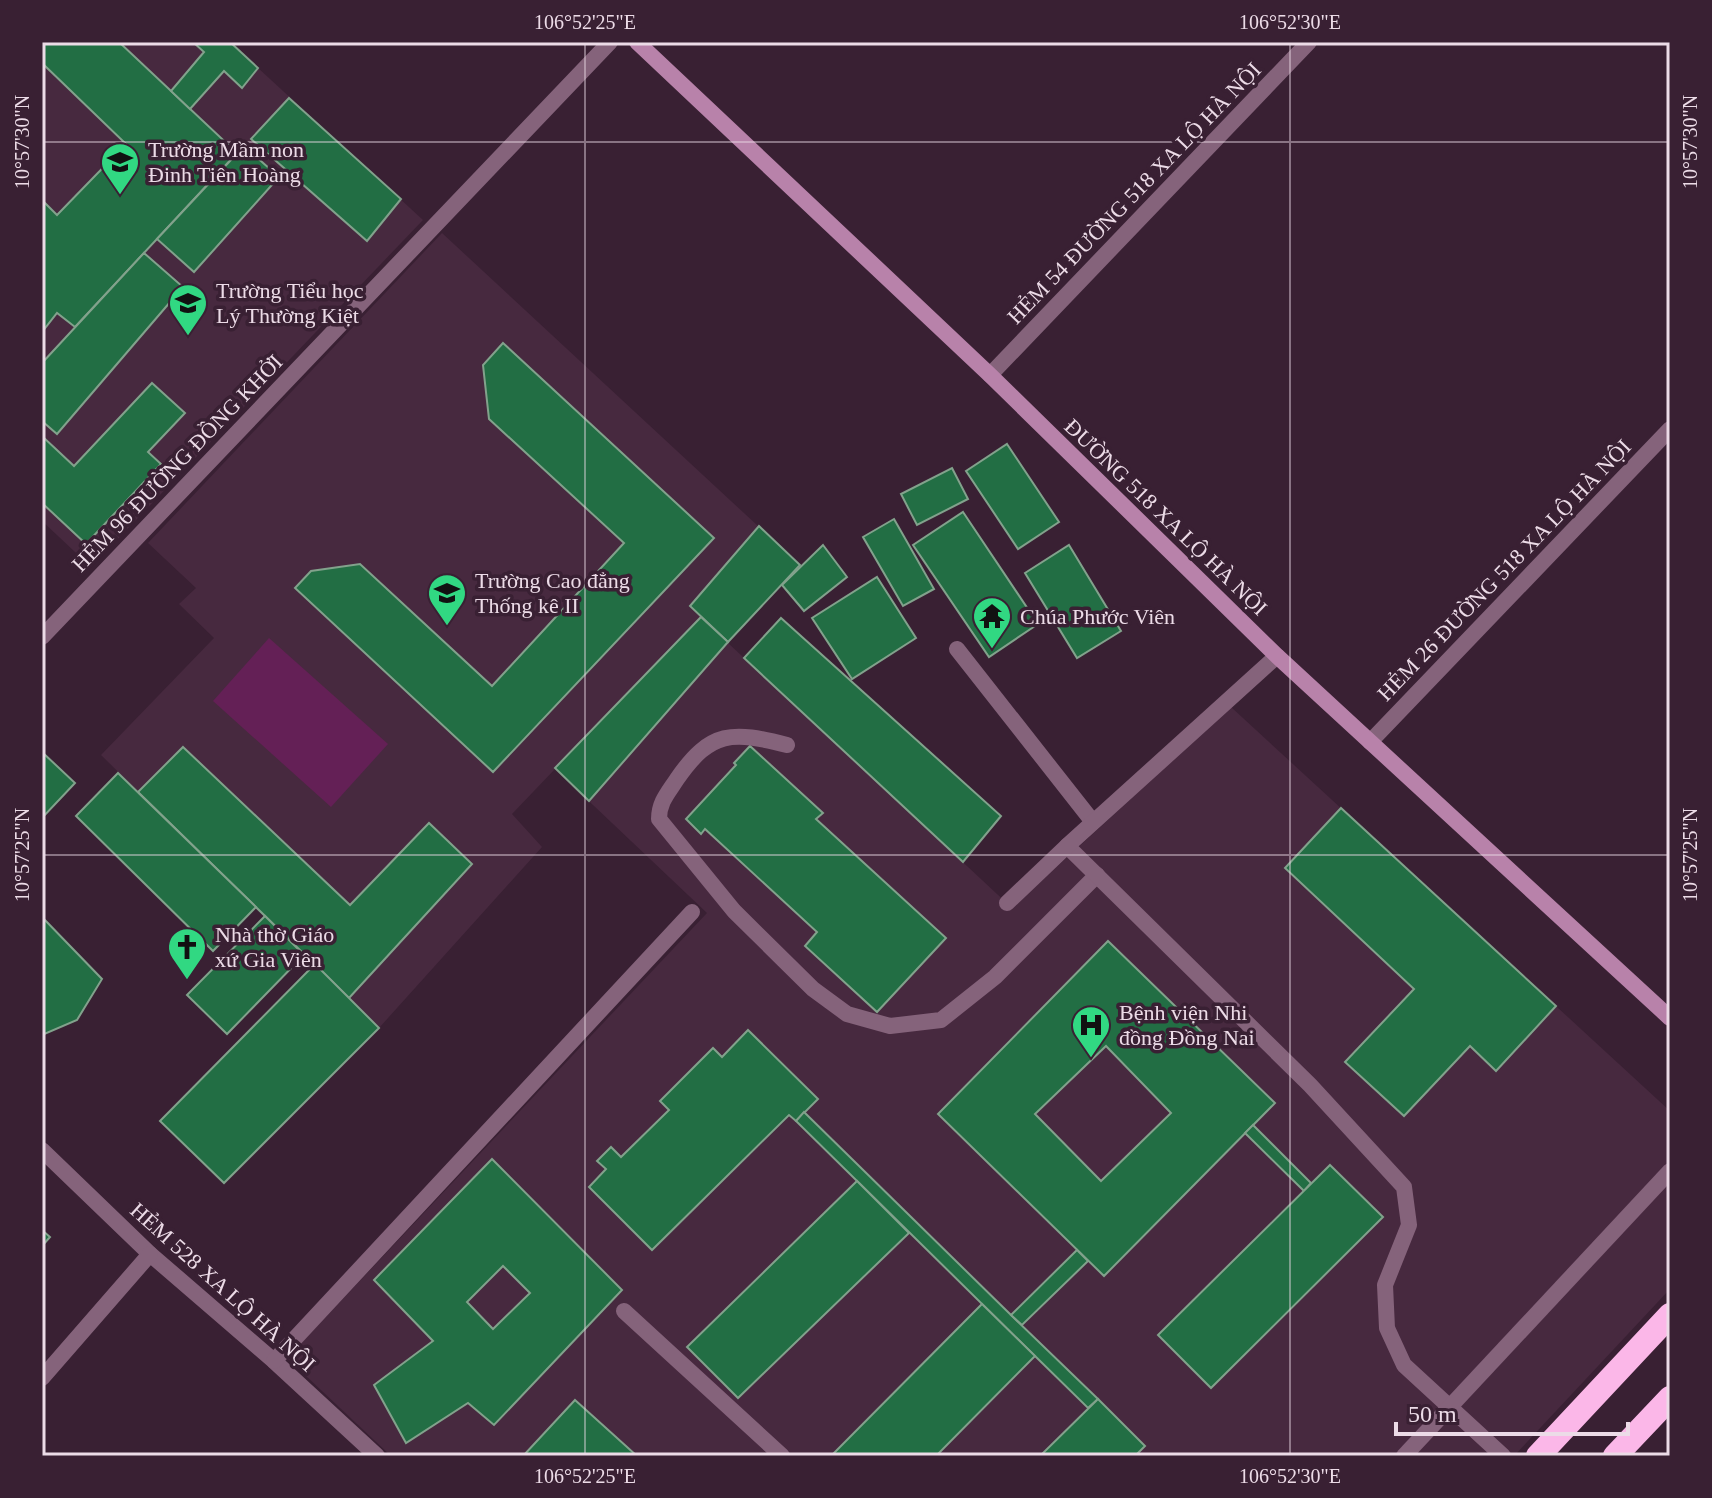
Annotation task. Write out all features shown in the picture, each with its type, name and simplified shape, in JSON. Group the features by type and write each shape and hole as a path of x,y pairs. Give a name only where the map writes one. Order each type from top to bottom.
{"highway":[{"path":"1538,1456 1670,1315"},
{"path":"1615,1456 1670,1398"}],"street":[{"name":"HẺM 96 ĐƯỜNG ĐỒNG KHỞI","path":"42,637 610,42"},
{"name":"ĐƯỜNG 518 XA LỘ HÀ NỘI","path":"637,42 990,375 1277,656 1670,1018"},
{"name":"HẺM 54 ĐƯỜNG 518 XA LỘ HÀ NỘI","path":"990,375 1309,42"},
{"name":"HẺM 26 ĐƯỜNG 518 XA LỘ HÀ NỘI","path":"1370,742 1670,429"},
{"path":"957,649 1093,822"},
{"path":"1007,903 1277,656"},
{"path":"787,745 748,735 715,741 694,754 659,805 659,819 734,911 813,989 847,1014 890,1026 941,1020 995,977 1097,875"},
{"path":"1067,846 1310,1085 1404,1187 1409,1225 1385,1285 1387,1328 1404,1365 1503,1456"},
{"path":"274,1361 692,912"},
{"name":"HẺM 528 XA LỘ HÀ NỘI","path":"42,1150 150,1254 274,1361 377,1456"},
{"path":"1404,1456 1670,1171"},
{"path":"42,1378 150,1254"},
{"path":"624,1311 782,1456"}],"shaded area":[{"name":"Trường Tiểu học Lý Thường Kiệt","path":"42,42 230,42 423,220 91,567 42,521"},
{"name":"Bệnh viện Nhi đồng Đồng Nai","path":"442,233 800,565 728,643 1012,908 1231,707 1670,1111 1670,1289 1514,1456 391,1456 287,1358 707,913 555,769 512,814 542,847 379,1028 101,755 214,638 179,604 196,588 148,543"},
{"path":"269,638 388,744 331,807 213,701"}],"building":[{"name":"Trường Mầm non Đinh Tiên Hoàng","path":"42,42 119,42 237,153 75,327 57,313 42,332 42,200 57,215 126,144 42,63"},
{"path":"193,42 230,42 258,68 242,88 224,71 190,109 171,91 204,52"},
{"path":"289,98 401,199 367,241 251,139"},
{"path":"244,146 279,177 194,272 157,239"},
{"path":"144,253 183,287 57,434 42,421 42,363"},
{"path":"503,343 714,538 493,772 295,588 311,571 360,564 492,686 624,543 489,419 483,365"},
{"path":"152,383 185,413 148,452 161,464 86,544 42,503 42,436 74,466"},
{"path":"1007,444 1059,522 1018,549 966,471"},
{"path":"952,468 968,499 917,525 901,494"},
{"path":"963,512 1038,624 989,657 913,545"},
{"path":"894,519 934,589 903,606 863,537"},
{"path":"759,526 800,565 728,642 690,606"},
{"path":"823,545 847,577 804,611 782,585"},
{"path":"1069,545 1121,631 1077,658 1025,573"},
{"path":"877,577 916,638 852,679 812,618"},
{"path":"701,617 728,642 589,801 555,768"},
{"path":"781,618 1001,816 963,862 744,658"},
{"path":"750,746 823,813 816,819 946,938 877,1012 805,946 817,932 705,829 701,834 686,819"},
{"path":"183,747 350,905 429,823 472,864 349,998 138,792"},
{"path":"42,752 75,783 42,818"},
{"path":"118,773 256,907 213,951 76,816"},
{"path":"1341,808 1556,1006 1496,1071 1470,1046 1404,1116 1345,1062 1414,989 1285,868"},
{"path":"265,916 304,955 227,1034 187,995"},
{"path":"42,917 102,979 77,1020 42,1035"},
{"path":"1108,941 1275,1103 1104,1276 938,1114","holes":["1106,1046 1171,1113 1101,1181 1035,1114"]},
{"path":"315,964 379,1028 224,1183 160,1121"},
{"path":"748,1030 818,1099 796,1121 789,1115 652,1250 589,1187 606,1169 597,1161 611,1147 621,1157 669,1110 660,1101 713,1048 722,1057"},
{"path":"804,1112 1098,1399 1088,1408 796,1121"},
{"path":"1253,1125 1311,1183 1304,1191 1245,1133"},
{"path":"492,1159 622,1290 494,1425 468,1403 406,1443 374,1385 433,1341 374,1280","holes":["503,1266 530,1293 493,1329 467,1302"]},
{"path":"1330,1165 1383,1217 1211,1388 1158,1335"},
{"path":"857,1181 909,1233 738,1398 687,1347"},
{"path":"42,1230 50,1237 42,1246"},
{"path":"1077,1250 1088,1261 1022,1325 1011,1315"},
{"path":"982,1304 1035,1356 936,1456 831,1456"},
{"path":"1098,1399 1145,1446 1135,1456 1040,1456"},
{"path":"575,1400 637,1456 523,1456"}],"place":[{"name":"Trường Mầm non Đinh Tiên Hoàng","path":"120,196"},
{"name":"Trường Tiểu học Lý Thường Kiệt","path":"188,337"},
{"name":"Trường Cao đẳng Thống kê II","path":"447,627"},
{"name":"Chúa Phước Viên","path":"992,650"},
{"name":"Nhà thờ Giáo xứ Gia Viên","path":"187,981"},
{"name":"Bệnh viện Nhi đồng Đồng Nai","path":"1091,1059"}]}
